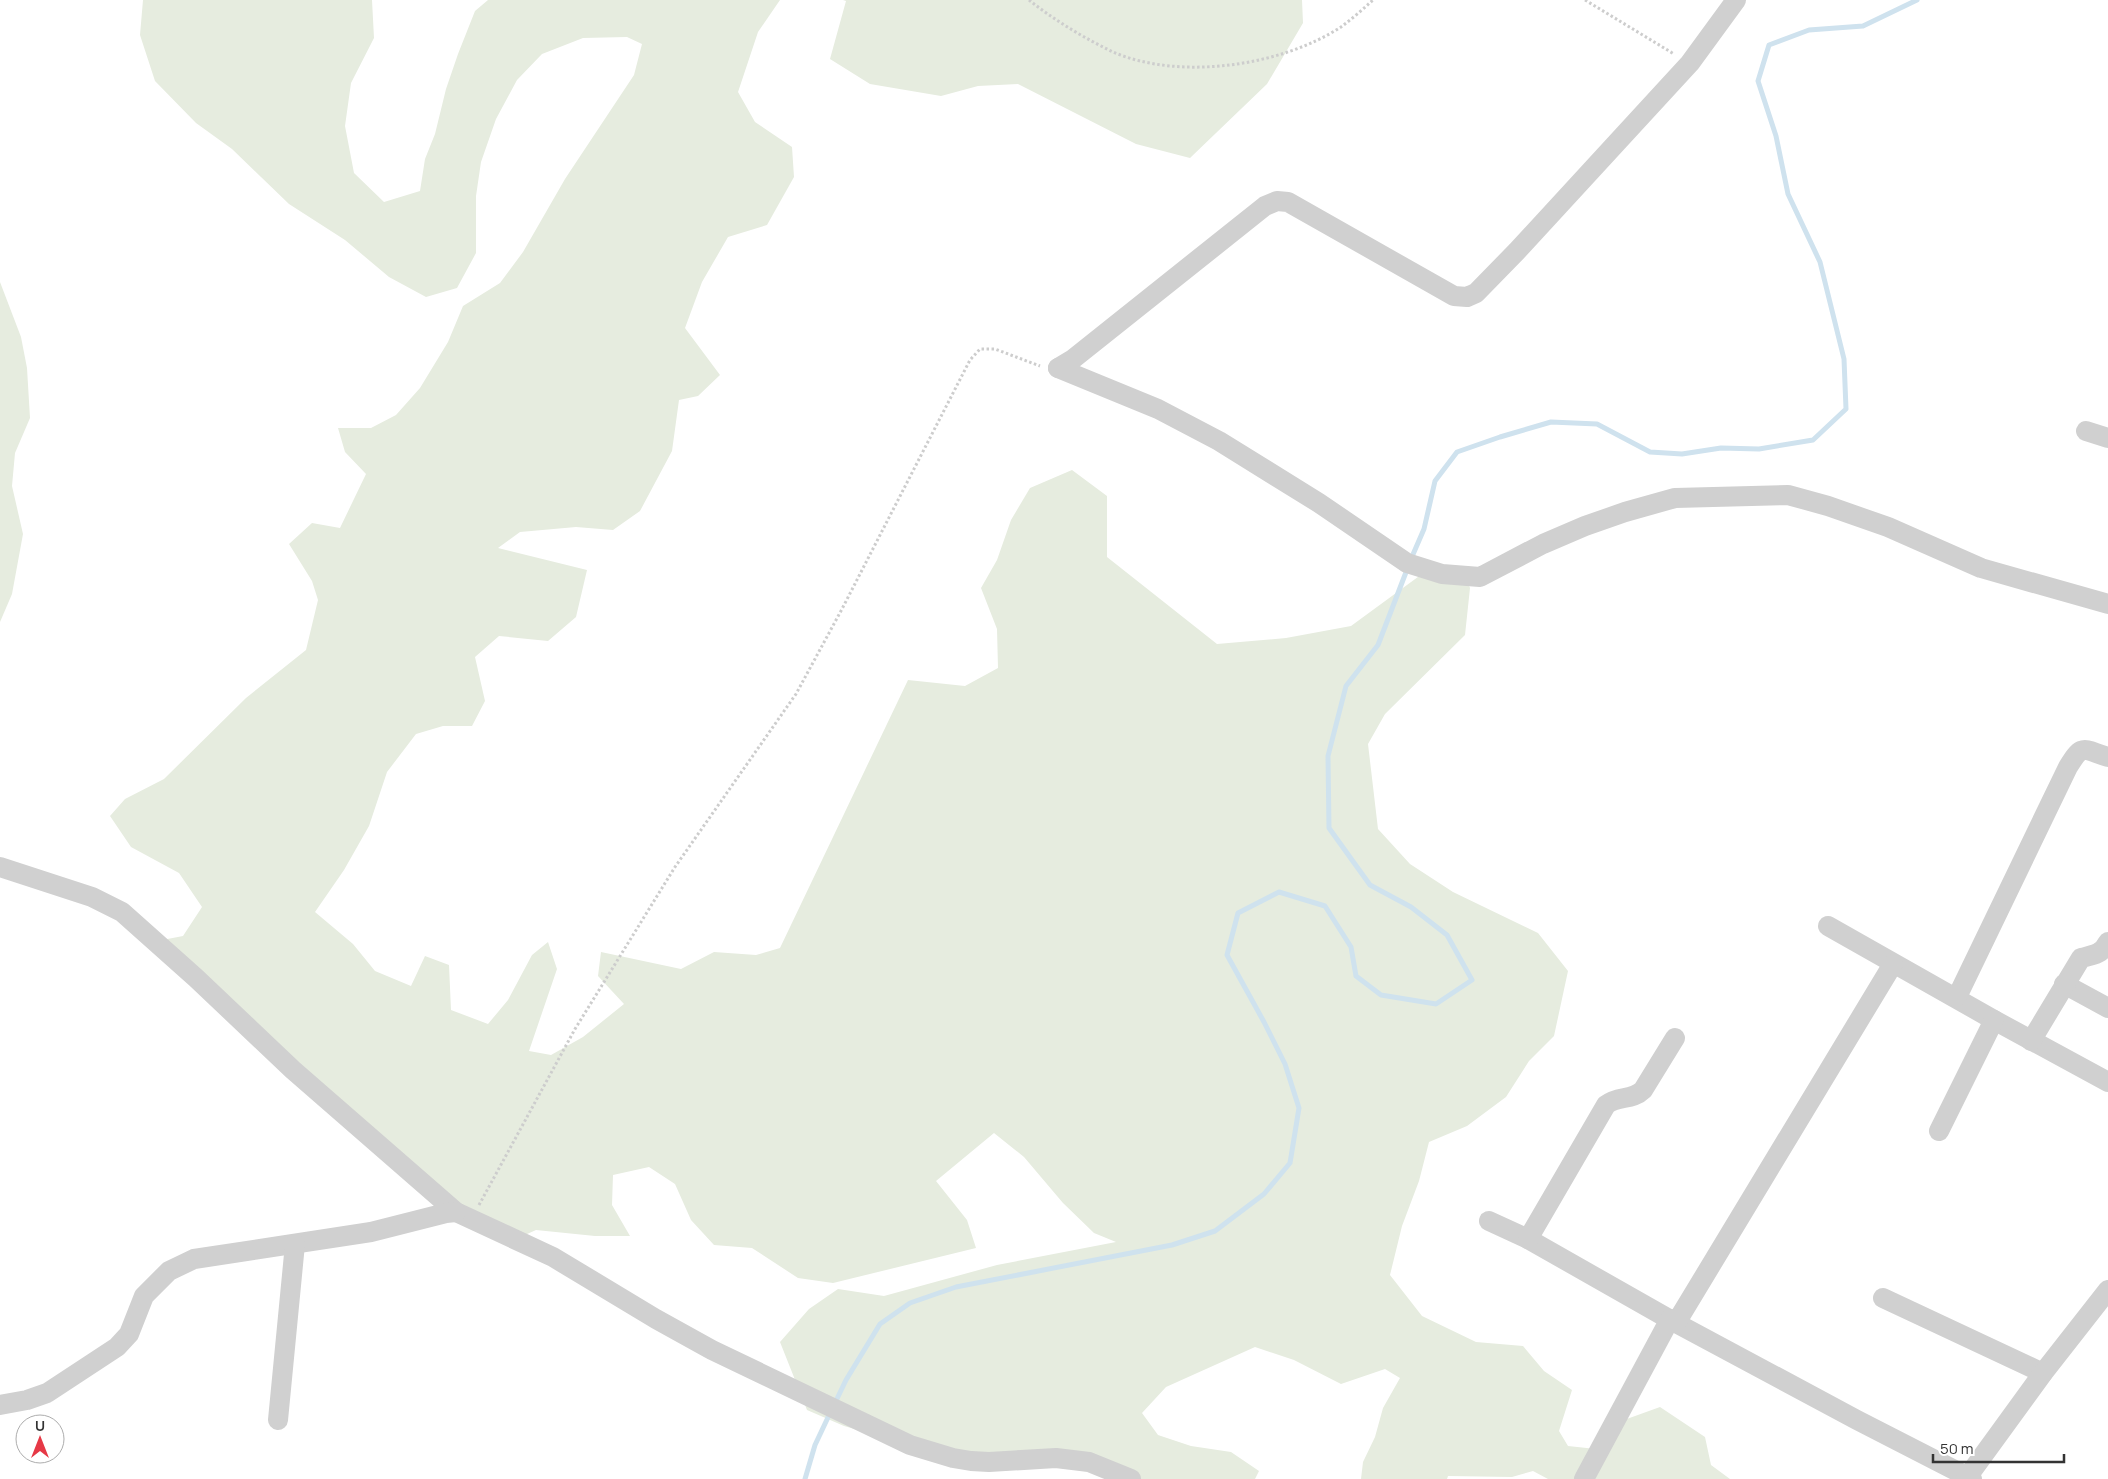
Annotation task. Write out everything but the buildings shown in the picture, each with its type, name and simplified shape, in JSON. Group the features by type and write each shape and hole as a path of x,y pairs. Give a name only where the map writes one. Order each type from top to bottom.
{"street":[{"path":"1058,368 1073,359 1265,206 1277,201 1288,202 1454,296 1467,297 1476,293 1690,63 1736,0"},
{"path":"1058,368 1158,410 1220,440 1319,503 1407,563 1442,574 1480,576 1543,544 1585,526 1674,498 1788,495 1828,506 1888,528 1981,568 2108,604"},
{"path":"2086,431 2108,438"},
{"path":"1957,997 2078,751 2083,750 2108,757"},
{"path":"0,867 92,896 122,912 196,978 293,1070 464,1216"},
{"path":"1828,926 1893,964 1957,997 2031,1041 2108,1082"},
{"path":"2031,1041 2064,984 2082,958 2097,955 2104,950 2108,942"},
{"path":"1584,1479 1673,1321 1893,964"},
{"path":"2064,984 2108,1008"},
{"path":"1939,1131 1994,1020"},
{"path":"1528,1239 1606,1105 1613,1099 1637,1096 1643,1090 1675,1038"},
{"path":"0,1405 47,1394 117,1347 129,1334 144,1296 169,1270 194,1259 371,1232 446,1213 464,1216 553,1257 656,1319 712,1350 910,1446 953,1458 989,1462 1056,1458 1089,1462 1131,1479"},
{"path":"1489,1221 1528,1239 1673,1321 1969,1478 2043,1373 2108,1290"},
{"path":"278,1420 295,1244"},
{"path":"1883,1298 2043,1373"}],"path":[{"path":"1029,0 1071,28 1114,52 1154,64 1197,67 1246,62 1275,56 1307,45 1341,26 1373,0"},
{"path":"1585,0 1690,63"},
{"path":"464,1216 487,1189 575,1029 675,867 796,694 970,360 980,349 995,349 1040,366 1058,368"}],"shaded area":[{"path":"143,0 372,0 374,38 351,83 345,126 354,173 384,202 420,191 425,159 435,134 446,89 458,54 475,11 488,0 780,0 758,32 738,92 755,122 792,147 794,177 767,225 728,237 702,282 685,328 720,375 698,396 679,400 672,451 640,511 613,530 576,527 520,532 498,548 587,570 576,617 548,641 499,636 475,657 485,701 472,726 443,726 416,734 387,772 369,826 344,870 315,912 353,944 375,971 411,986 425,956 449,965 451,1010 488,1024 508,1000 532,955 548,942 557,969 529,1051 551,1055 583,1037 624,1004 598,976 601,952 681,969 714,952 756,955 780,948 908,680 965,686 998,668 997,629 981,588 997,560 1011,520 1030,488 1072,470 1107,496 1107,557 1217,644 1286,638 1351,626 1437,563 1463,569 1470,588 1465,635 1385,714 1368,744 1378,829 1410,864 1453,892 1538,933 1568,971 1554,1036 1529,1061 1506,1097 1467,1126 1429,1142 1419,1181 1402,1226 1390,1275 1422,1316 1476,1342 1523,1346 1544,1371 1572,1390 1559,1431 1568,1446 1596,1449 1624,1420 1660,1407 1705,1437 1711,1465 1730,1479 1548,1479 1533,1471 1512,1477 1448,1476 1447,1479 1361,1479 1363,1462 1375,1437 1383,1408 1400,1378 1385,1369 1341,1384 1294,1360 1255,1347 1166,1387 1142,1413 1158,1435 1191,1446 1231,1452 1259,1471 1255,1479 1131,1479 1025,1461 910,1445 844,1426 807,1410 780,1342 809,1309 838,1289 884,1296 997,1265 1116,1242 1094,1233 1063,1203 1024,1157 994,1133 936,1181 967,1220 976,1248 833,1283 798,1278 752,1248 714,1245 691,1220 675,1184 649,1167 613,1175 612,1205 630,1236 595,1236 536,1230 516,1239 483,1224 157,941 183,936 202,907 179,873 131,847 110,816 125,799 164,779 246,698 306,650 318,600 312,581 289,544 312,523 340,528 366,474 345,452 338,428 371,428 396,415 420,388 448,342 463,306 500,283 523,252 565,179 634,75 642,44 627,37 583,38 542,54 517,80 496,119 481,162 476,196 476,253 457,288 426,297 389,277 345,240 289,204 232,149 196,123 155,81 140,35"},
{"path":"843,0 1302,0 1303,23 1267,84 1190,158 1136,144 1018,84 978,86 941,96 870,84 830,59 846,1"},
{"path":"0,282 21,337 27,368 30,418 15,453 12,486 23,534 12,594 0,622"}],"waterway":[{"path":"1411,559 1424,529 1435,481 1457,452 1500,437 1551,422 1597,424 1650,452 1682,454 1721,448 1759,449 1813,440 1846,409 1844,359 1820,262 1788,194 1776,136 1758,81 1769,45 1809,30 1863,26 1917,0"},
{"path":"835,1403 846,1380 880,1324 910,1303 956,1287 1172,1245 1215,1231 1264,1194 1290,1163 1299,1108 1285,1064 1227,955 1238,913 1279,892 1325,906 1351,947 1356,976 1381,995 1436,1004 1472,980 1447,935 1411,907 1370,885 1329,828 1328,756 1346,686 1378,645 1408,567"},
{"path":"805,1479 815,1445 831,1411"}]}
